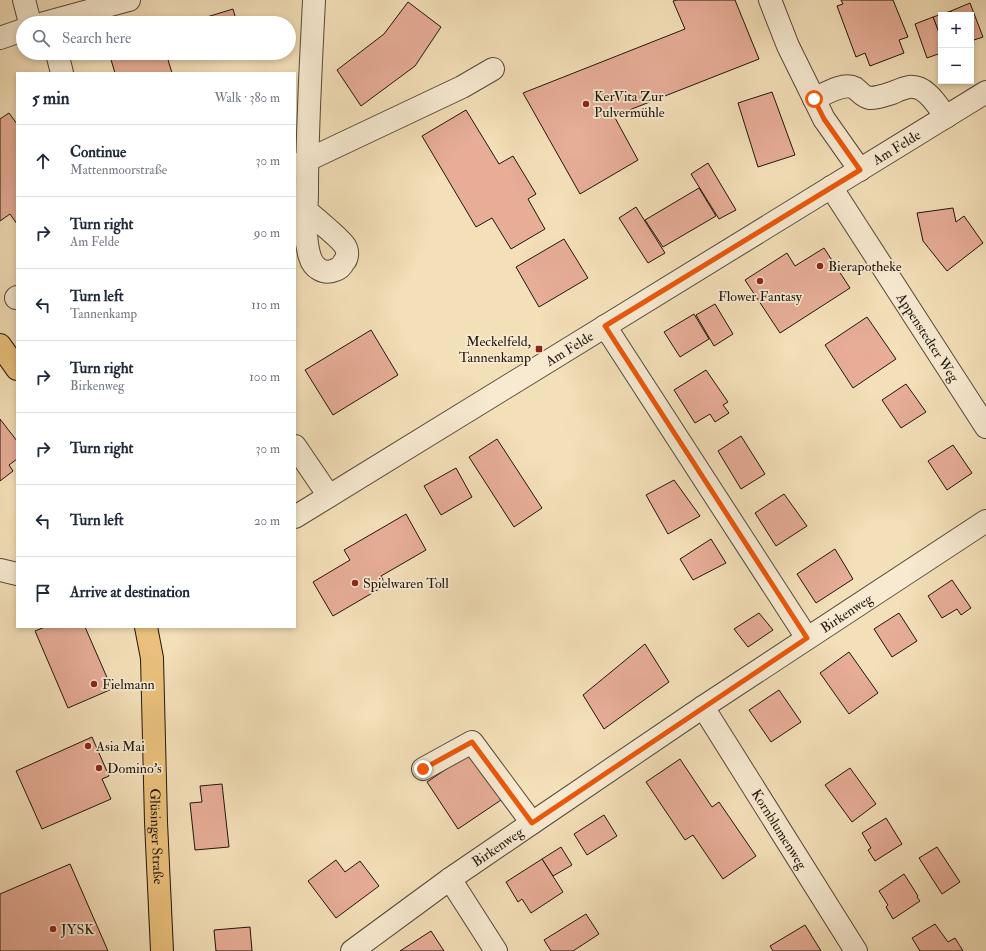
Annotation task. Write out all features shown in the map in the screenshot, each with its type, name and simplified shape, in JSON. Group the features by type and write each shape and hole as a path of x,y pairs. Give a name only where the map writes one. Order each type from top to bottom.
{"main road":[{"path":"0,345 16,368"},
{"name":"Glüsinger Straße","path":"146,628 152,658 156,822 162,951"}],"street":[{"path":"24,0 37,16"},
{"path":"69,16 129,0"},
{"path":"307,212 301,163 314,0"},
{"path":"770,0 788,46 824,119 860,170"},
{"path":"0,38 16,32"},
{"path":"59,60 62,72"},
{"path":"301,163 462,87 493,70"},
{"path":"814,99 839,88 849,86 856,89 862,95 870,98 889,94 909,87 916,87 923,89 946,117"},
{"name":"Am Felde","path":"296,516 986,92"},
{"name":"Appenstedter Weg","path":"831,187 986,427"},
{"path":"605,326 807,638"},
{"path":"296,447 329,496"},
{"name":"Birkenweg","path":"352,951 450,879 703,707 986,521"},
{"path":"0,570 16,574"},
{"name":"Kornblumenweg","path":"703,707 856,951"},
{"path":"423,769 472,742 532,823"},
{"path":"450,879 496,951"}],"building":[{"name":"KerVita Zur Pulvermühle","path":"735,0 759,59 614,116 638,160 580,194 523,93 685,29 673,1"},
{"path":"841,0 893,0 908,37 899,40 904,53 870,66 865,53 856,57 837,6 843,4"},
{"path":"408,2 441,27 415,66 361,106 337,70 384,34"},
{"path":"970,3 973,12 952,12"},
{"path":"233,9 235,16 210,16"},
{"path":"974,13 983,37 974,40"},
{"path":"938,15 938,30 933,17"},
{"path":"933,17 938,30 938,54 927,58 915,24"},
{"path":"111,60 168,60 172,72 115,72"},
{"path":"772,92 795,155 758,167 738,103"},
{"path":"466,110 499,164 513,156 536,194 528,199 545,229 511,249 492,218 476,227 422,136"},
{"path":"9,113 16,123 16,223 10,214 0,221 0,119"},
{"path":"708,163 736,210 719,219 691,174"},
{"path":"699,188 716,216 663,247 645,220"},
{"path":"636,207 665,253 648,263 619,218"},
{"path":"953,208 956,222 964,216 983,243 947,271 923,241 917,213"},
{"path":"564,239 588,278 539,307 516,267"},
{"path":"824,248 850,288 780,333 745,280 787,253 795,266"},
{"path":"715,304 733,334 714,346 696,315"},
{"path":"694,314 709,339 680,357 664,332"},
{"path":"867,317 896,359 853,388 825,345"},
{"path":"371,330 398,375 333,415 305,370"},
{"path":"706,370 728,402 723,405 729,413 715,422 710,414 695,423 674,390"},
{"path":"906,384 926,412 901,428 882,400"},
{"path":"0,419 16,440 16,460 9,465 13,471 0,481"},
{"path":"741,436 765,474 741,489 718,451"},
{"path":"497,439 542,508 514,527 469,457"},
{"path":"953,445 972,473 947,490 928,461"},
{"path":"456,468 472,497 441,515 424,486"},
{"path":"674,480 700,516 668,534 646,495"},
{"path":"784,494 807,526 776,546 755,513"},
{"path":"406,514 426,550 381,576 386,585 333,616 313,582 350,560 344,550"},
{"path":"711,539 726,563 693,580 680,559"},
{"path":"835,549 853,579 816,603 797,574"},
{"path":"952,580 971,608 961,615 957,609 942,618 928,596"},
{"path":"759,613 773,630 748,647 734,629"},
{"path":"899,613 917,641 892,657 874,629"},
{"path":"42,628 85,628 112,689 68,708 35,631"},
{"path":"645,644 669,682 604,729 583,695"},
{"path":"849,652 878,693 849,714 820,673"},
{"path":"779,690 801,722 771,742 749,710"},
{"path":"92,737 109,776 102,779 111,799 42,829 16,771"},
{"path":"476,749 507,796 458,829 427,782"},
{"path":"680,759 712,807 719,802 756,856 723,879 693,835 685,840 646,782"},
{"path":"850,768 876,804 852,822 825,785"},
{"path":"222,784 229,847 195,850 190,803 202,802 200,786"},
{"path":"604,815 617,836 587,855 574,834"},
{"path":"886,818 902,844 875,861 868,850 871,848 862,833"},
{"path":"561,847 572,865 553,876 542,859"},
{"path":"937,847 960,882 942,894 919,858"},
{"path":"542,859 563,892 531,913 522,899 518,902 506,882"},
{"path":"336,860 345,872 360,861 379,886 336,918 308,881"},
{"path":"70,864 108,951 0,951 0,894"},
{"path":"904,874 920,901 893,919 886,907 888,905 879,891"},
{"path":"586,914 599,934 573,951 551,951 544,940"},
{"path":"935,924 948,942 955,938 963,951 920,951 912,938"},
{"path":"805,925 821,951 773,951 770,946"},
{"path":"250,927 252,951 216,951 214,930"},
{"path":"431,931 444,951 400,951"}],"place":[{"name":"KerVita Zur Pulvermühle","path":"586,104"},
{"name":"Bierapotheke","path":"820,266"},
{"name":"Flower Fantasy","path":"760,281"},
{"name":"Meckelfeld, Tannenkamp","path":"539,349"},
{"name":"Spielwaren Toll","path":"355,583"},
{"name":"Fielmann","path":"94,684"},
{"name":"Asia Mai","path":"88,746"},
{"name":"Domino's","path":"99,768"},
{"name":"JYSK","path":"53,929"}],"route":[{"path":"423,769 472,742 532,823 807,638 605,326 860,170 824,119 814,99"}]}
